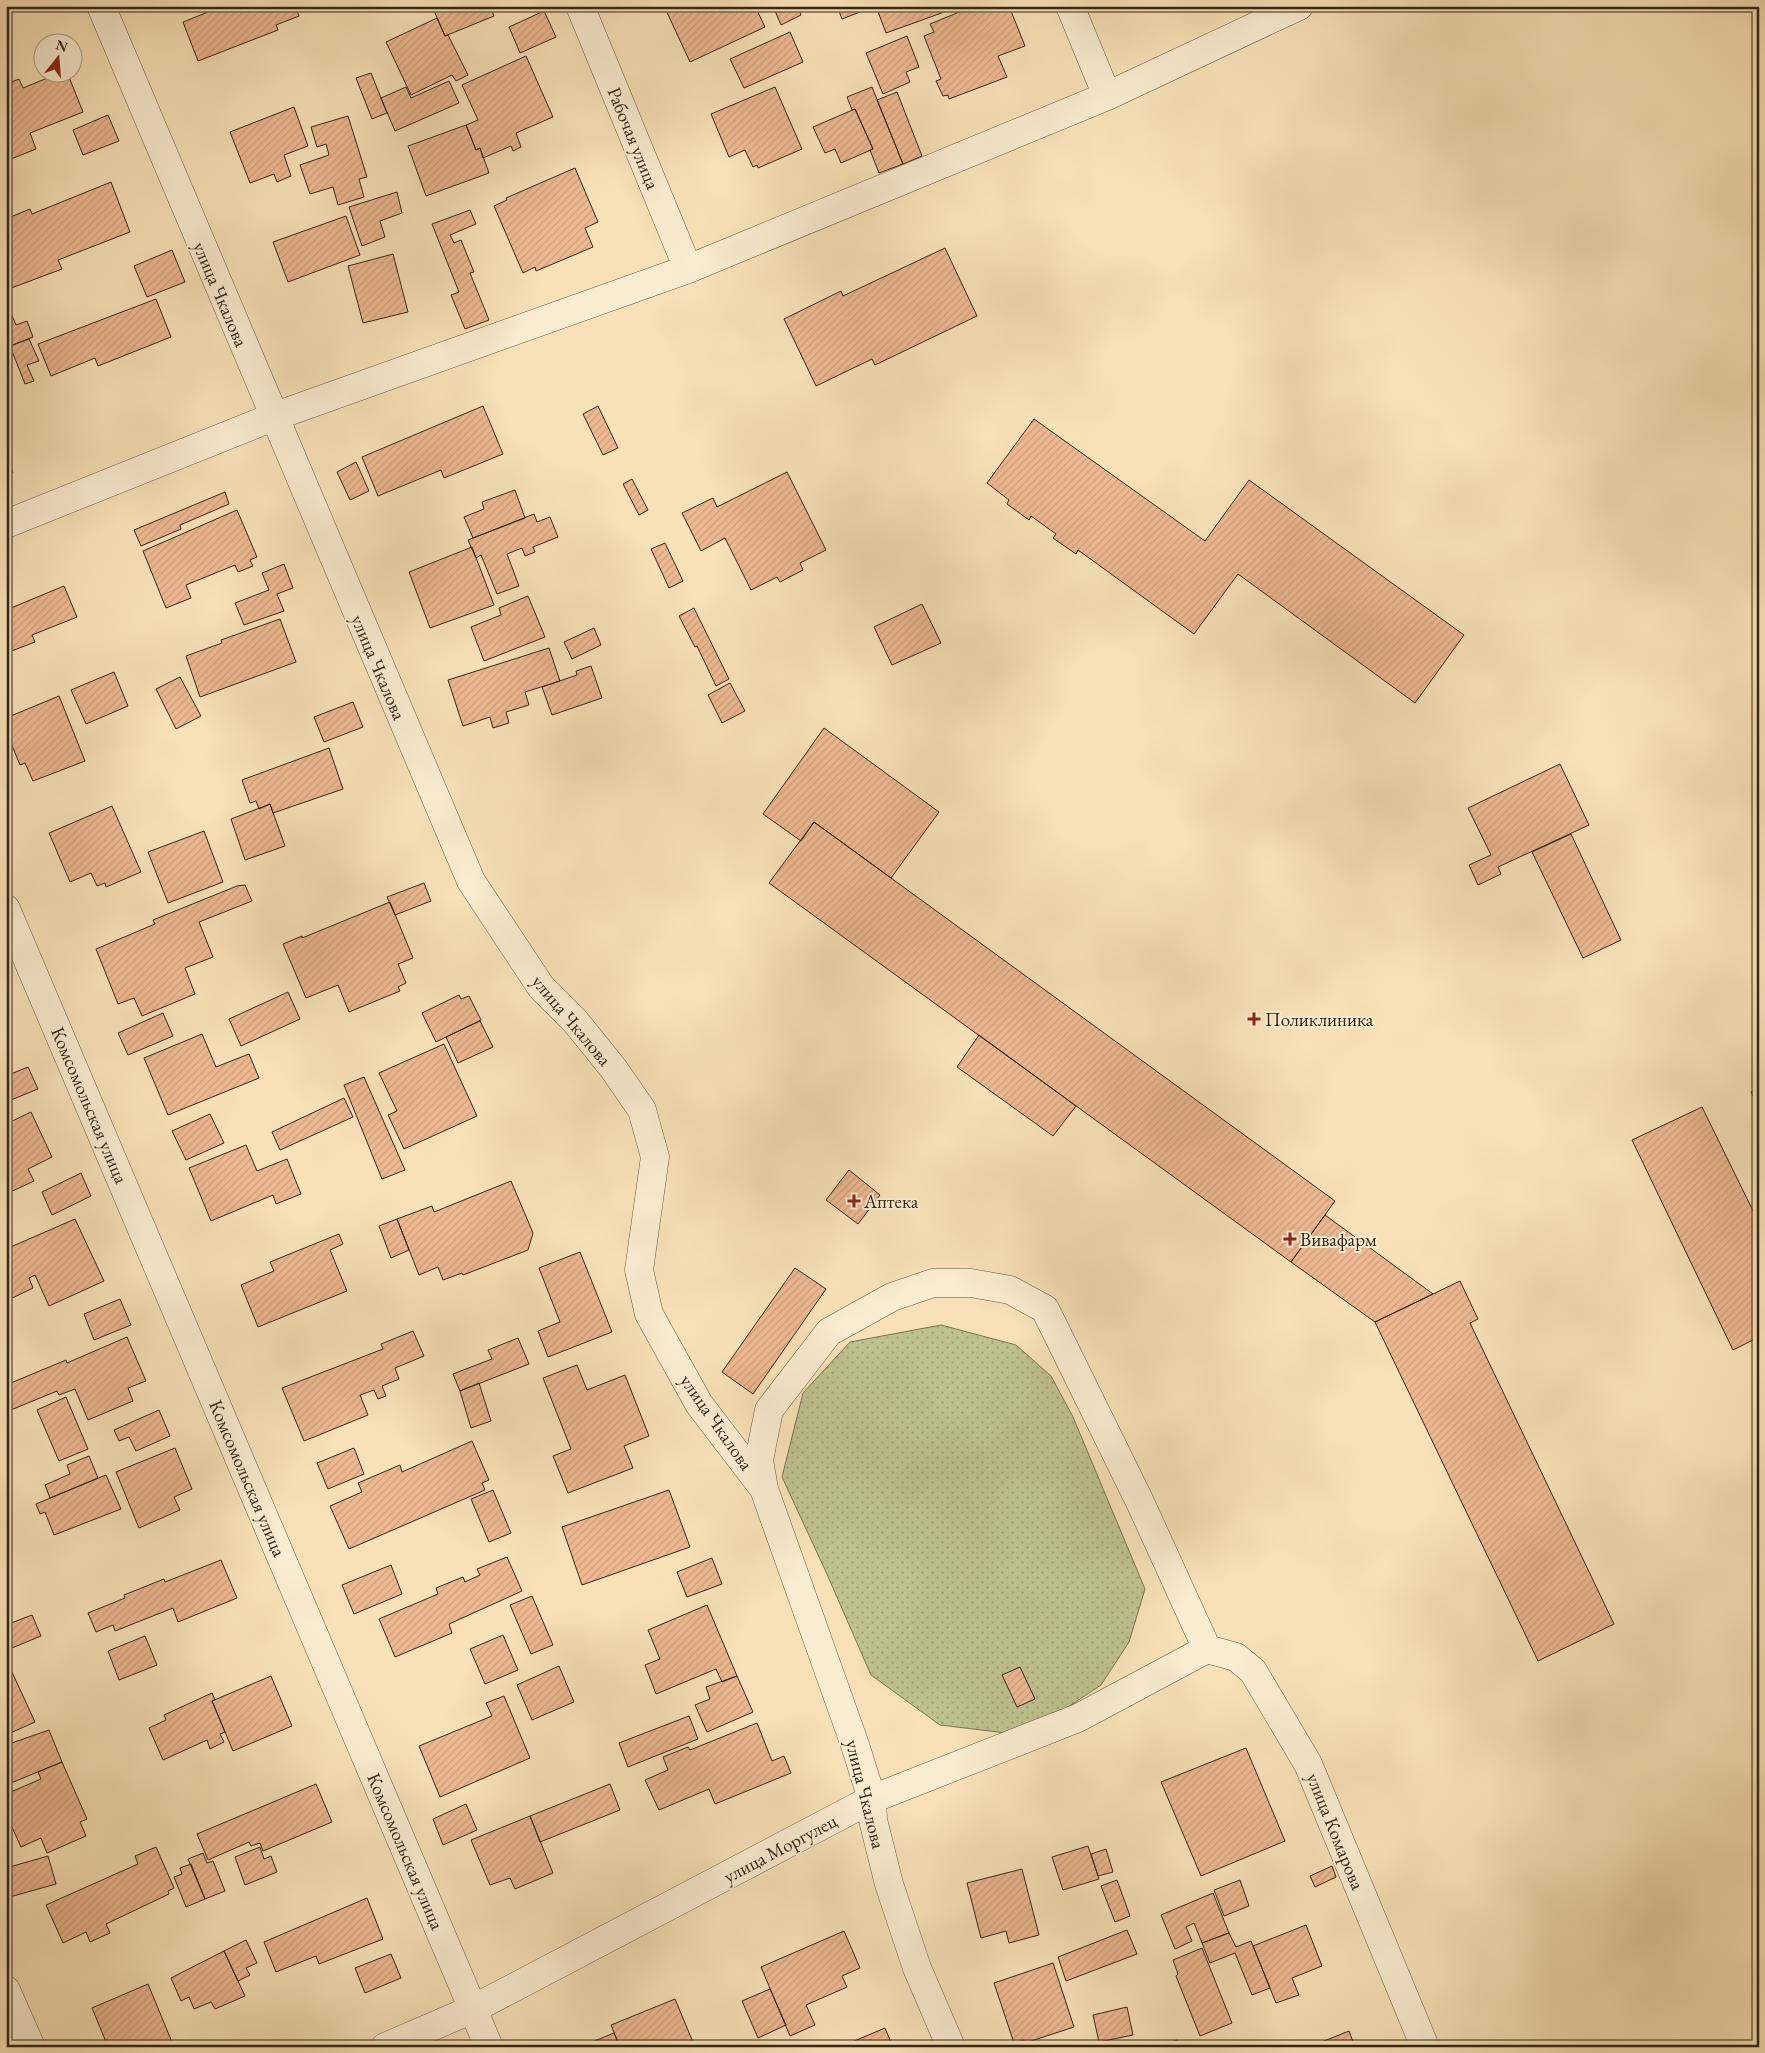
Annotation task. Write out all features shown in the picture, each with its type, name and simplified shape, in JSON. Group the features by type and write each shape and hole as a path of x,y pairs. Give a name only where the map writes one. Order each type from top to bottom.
{"street":[{"name":"улица Чкалова","path":"101,6 273,417 471,881 542,987 575,1021 642,1110 655,1157 639,1270 649,1314 699,1404 764,1489 837,1689 872,1800 872,1820 889,1884 918,1968 951,2047"},
{"name":"Рабочая улица","path":"580,6 688,269"},
{"path":"1070,6 1107,96"},
{"path":"6,524 273,417 688,269 1107,96 1299,6"},
{"name":"Комсомольская улица","path":"6,909 490,2047"},
{"path":"764,1489 759,1460 769,1410 829,1332 892,1297 933,1283 971,1283 1010,1290 1045,1309 1140,1502 1207,1649"},
{"name":"улица Моргулец","path":"386,2047 473,2008 872,1800 1078,1718 1207,1649"},
{"name":"улица Комарова","path":"1207,1649 1236,1657 1253,1671 1308,1764 1425,2047"},
{"path":"6,1990 31,2047"}],"green space":[{"path":"941,1325 1016,1345 1051,1376 1073,1417 1145,1589 1129,1642 1101,1685 1068,1707 1006,1733 940,1725 871,1675 782,1477 803,1393 850,1342"}],"building":[{"path":"223,6 295,6 299,16 276,25 278,30 198,61 183,22"},
{"path":"432,6 490,6 494,16 445,36"},
{"path":"664,6 755,6 765,27 690,62"},
{"path":"773,6 797,6 801,15 781,25"},
{"path":"837,6 857,6 860,12 842,19"},
{"path":"884,6 961,6 886,33 877,9"},
{"path":"974,6 1009,6 1025,46 998,56 1007,77 949,99 948,95 943,96 936,81 941,79 924,36 934,32 930,24"},
{"path":"544,11 556,37 520,53 509,27"},
{"path":"437,18 445,36 448,35 468,75 456,81 452,75 411,95 386,42"},
{"path":"790,32 803,62 744,88 730,59"},
{"path":"907,36 919,67 906,72 910,82 883,94 866,53"},
{"path":"526,56 553,117 516,133 521,147 513,151 511,146 483,158 480,148 476,150 466,125 478,120 462,85"},
{"path":"371,73 387,113 372,119 356,78"},
{"path":"19,79 23,88 38,82 71,82 83,112 30,133 36,149 6,161 6,84"},
{"path":"449,81 459,103 395,131 381,98 406,87 411,98"},
{"path":"775,87 802,149 758,168 757,165 753,167 745,150 729,157 711,114"},
{"path":"872,87 903,164 879,173 870,150 873,149 855,109 852,110 847,97"},
{"path":"897,92 922,156 903,164 877,100"},
{"path":"294,107 308,146 284,155 291,176 277,182 274,174 250,183 230,132"},
{"path":"855,109 873,149 841,163 835,149 825,153 813,127"},
{"path":"108,115 119,141 83,155 73,130"},
{"path":"348,116 367,177 359,179 364,197 338,205 333,187 310,194 300,165 329,155 326,144 317,147 311,127"},
{"path":"466,125 476,150 480,148 489,173 426,196 408,146"},
{"path":"575,168 598,222 585,228 593,247 536,271 535,267 523,273 494,206 507,200 506,198"},
{"path":"111,182 130,232 58,260 62,269 6,290 6,219 30,209 32,214"},
{"path":"397,192 402,213 380,221 385,237 362,246 349,207"},
{"path":"470,210 476,224 450,235 454,243 461,240 474,272 470,273 489,320 465,329 451,295 459,292 432,224"},
{"path":"346,216 360,255 288,282 273,242"},
{"path":"945,248 977,316 875,365 872,359 816,386 784,319 841,291 843,296"},
{"path":"172,250 185,282 147,297 134,266"},
{"path":"393,254 408,312 363,323 348,266"},
{"path":"156,299 171,337 98,366 95,358 51,376 38,344"},
{"path":"6,301 16,325 27,321 33,337 10,346 6,337"},
{"path":"29,339 39,361 27,365 34,381 25,384 10,346"},
{"path":"483,406 503,454 444,478 441,470 378,496 362,457"},
{"path":"598,406 618,448 603,455 583,414"},
{"path":"1034,419 1205,541 1249,480 1464,635 1415,703 1238,574 1194,634 1078,550 1076,554 1053,538 1056,534 1031,516 1029,520 1007,504 1009,500 987,483"},
{"path":"6,456 13,473 6,475"},
{"path":"356,462 369,491 350,500 337,472"},
{"path":"787,472 826,550 800,563 803,570 780,582 777,577 751,590 725,538 701,551 682,513 713,498 717,507"},
{"path":"632,479 648,510 639,515 623,484"},
{"path":"515,490 525,518 473,538 464,517 484,509 482,502"},
{"path":"225,492 229,504 180,525 181,529 141,546 134,530"},
{"path":"237,510 257,557 250,560 253,566 238,572 235,565 186,585 191,598 166,608 143,551"},
{"path":"534,514 537,522 550,517 558,537 533,547 535,552 525,556 522,548 507,554 519,586 497,594 481,555 476,558 468,540"},
{"path":"665,543 683,581 669,588 651,549"},
{"path":"472,547 494,605 430,628 409,572"},
{"path":"284,564 293,588 277,594 284,611 244,625 235,603 269,590 262,573"},
{"path":"64,586 77,617 32,635 35,642 6,653 6,610"},
{"path":"528,596 545,637 484,661 471,627 501,615 499,608"},
{"path":"922,604 941,643 892,665 874,627"},
{"path":"694,608 729,679 716,686 697,646 695,647 679,616"},
{"path":"280,619 296,662 200,697 186,656 222,643 221,640"},
{"path":"594,628 601,645 572,659 564,642"},
{"path":"549,648 560,681 525,692 529,705 506,712 509,723 493,728 490,717 463,726 448,680"},
{"path":"591,666 602,698 552,715 542,687 577,675 576,671"},
{"path":"114,672 128,706 86,724 71,690"},
{"path":"180,677 201,716 176,729 156,689"},
{"path":"730,683 745,711 722,723 708,695"},
{"path":"59,696 85,761 33,781 25,763 20,765 6,731 6,718"},
{"path":"353,702 363,727 324,742 314,717"},
{"path":"824,728 939,812 891,878 814,822 801,841 763,814"},
{"path":"329,748 343,789 273,813 270,804 259,809 256,801 250,803 242,780"},
{"path":"1560,764 1589,825 1498,867 1501,874 1478,885 1469,865 1491,855 1468,808"},
{"path":"270,804 285,846 245,860 231,819"},
{"path":"112,806 141,872 106,887 105,883 97,886 91,873 70,882 49,833"},
{"path":"814,822 1335,1201 1291,1262 769,883"},
{"path":"204,831 223,882 168,903 148,852"},
{"path":"1571,834 1621,940 1583,958 1532,852"},
{"path":"424,883 431,901 395,915 387,897"},
{"path":"245,885 252,901 199,922 213,957 185,968 195,994 142,1016 134,998 118,1004 96,949 155,924 153,920 237,886"},
{"path":"390,902 413,958 398,964 406,983 398,987 400,991 349,1012 338,985 306,998 283,944"},
{"path":"288,992 300,1019 241,1046 229,1019"},
{"path":"459,995 461,999 469,996 481,1020 436,1042 422,1013"},
{"path":"163,1013 173,1036 128,1055 118,1033"},
{"path":"480,1021 493,1047 458,1063 446,1037"},
{"path":"202,1034 216,1067 249,1054 259,1078 168,1115 144,1058"},
{"path":"979,1035 1076,1106 1053,1136 957,1067"},
{"path":"444,1044 477,1116 404,1149 388,1115 397,1111 379,1073"},
{"path":"28,1067 38,1089 6,1102 6,1076"},
{"path":"364,1077 405,1170 382,1179 344,1085"},
{"path":"1759,1088 1759,1107 1751,1092"},
{"path":"344,1098 353,1117 280,1150 272,1132"},
{"path":"1702,1107 1759,1223 1759,1337 1733,1350 1632,1140"},
{"path":"31,1112 52,1157 28,1169 34,1181 6,1194 6,1124"},
{"path":"210,1114 224,1143 186,1160 172,1131"},
{"path":"246,1145 257,1171 287,1159 301,1194 276,1204 273,1195 211,1221 189,1168"},
{"path":"849,1170 880,1195 858,1224 826,1200"},
{"path":"81,1173 91,1196 52,1215 42,1192"},
{"path":"511,1181 533,1233 528,1250 463,1275 462,1273 443,1280 438,1267 419,1275 397,1219 432,1206 434,1212"},
{"path":"1325,1215 1433,1294 1375,1322 1291,1262"},
{"path":"75,1219 104,1281 49,1306 35,1275 29,1278 33,1288 6,1301 6,1249"},
{"path":"397,1219 409,1250 391,1258 379,1226"},
{"path":"339,1234 343,1244 330,1250 347,1291 258,1327 241,1285 274,1271 270,1262"},
{"path":"580,1252 612,1332 548,1357 538,1331 560,1322 539,1268"},
{"path":"795,1268 826,1289 753,1394 722,1372"},
{"path":"1460,1281 1478,1319 1470,1323 1614,1624 1538,1661 1375,1322"},
{"path":"120,1299 131,1325 94,1340 84,1314"},
{"path":"413,1331 424,1356 395,1368 399,1379 382,1386 386,1396 378,1399 374,1390 360,1395 368,1415 304,1441 282,1388 383,1349 381,1344"},
{"path":"127,1337 146,1381 128,1388 133,1401 88,1420 75,1389 59,1395 57,1391 6,1412 6,1385 66,1360 67,1363"},
{"path":"518,1338 529,1364 460,1391 453,1374 492,1359 488,1350"},
{"path":"577,1365 587,1390 625,1375 649,1436 624,1446 633,1468 568,1493 553,1456 571,1449 543,1378"},
{"path":"479,1383 491,1421 471,1428 460,1391"},
{"path":"66,1397 88,1449 59,1461 37,1410"},
{"path":"159,1410 170,1436 136,1451 129,1437 119,1441 114,1430"},
{"path":"472,1441 489,1480 482,1483 485,1490 349,1549 330,1506 362,1492 358,1483 400,1465 402,1472"},
{"path":"175,1448 192,1489 174,1497 180,1510 139,1528 116,1472"},
{"path":"354,1448 364,1474 328,1489 317,1463"},
{"path":"89,1456 98,1478 50,1498 45,1485 70,1474 67,1465"},
{"path":"106,1475 121,1509 54,1535 45,1512 40,1514 36,1504"},
{"path":"493,1490 511,1533 489,1542 471,1499"},
{"path":"669,1490 690,1547 582,1585 562,1527"},
{"path":"507,1557 522,1591 449,1624 452,1633 395,1657 379,1619 438,1594 436,1588 463,1577 465,1582 480,1575 477,1569"},
{"path":"712,1558 722,1584 687,1597 677,1572"},
{"path":"221,1560 237,1598 178,1622 173,1608 115,1631 113,1625 96,1632 88,1613 125,1598 124,1595 164,1579 165,1582"},
{"path":"391,1565 402,1594 354,1614 342,1585"},
{"path":"532,1596 553,1645 531,1654 510,1605"},
{"path":"707,1605 737,1676 722,1682 716,1669 656,1694 645,1665 660,1659 648,1630"},
{"path":"32,1615 41,1636 7,1650 6,1625"},
{"path":"503,1635 518,1670 485,1684 470,1649"},
{"path":"145,1636 157,1665 119,1680 108,1651"},
{"path":"6,1659 35,1722 6,1735"},
{"path":"559,1666 574,1702 532,1720 517,1685"},
{"path":"1020,1667 1035,1699 1017,1707 1002,1675"},
{"path":"271,1676 292,1726 233,1751 212,1701"},
{"path":"737,1676 753,1712 707,1732 695,1705 710,1699 706,1687"},
{"path":"212,1693 215,1700 212,1701 225,1732 220,1734 224,1742 210,1749 207,1740 163,1760 149,1728 166,1720 164,1715"},
{"path":"504,1696 530,1758 440,1797 419,1746 492,1716 486,1703"},
{"path":"689,1716 698,1739 628,1767 619,1743"},
{"path":"757,1723 772,1761 784,1756 791,1773 715,1804 709,1789 659,1810 645,1780 668,1770 663,1757 688,1747 690,1750"},
{"path":"49,1730 62,1762 6,1785 6,1745"},
{"path":"1246,1748 1285,1841 1201,1876 1161,1782"},
{"path":"62,1762 87,1819 80,1822 86,1836 47,1853 41,1838 21,1847 6,1814 6,1794 41,1779 38,1772"},
{"path":"316,1784 332,1822 263,1851 260,1843 251,1846 249,1842 208,1860 197,1834"},
{"path":"610,1784 620,1810 540,1842 530,1816"},
{"path":"466,1804 477,1830 443,1845 433,1819"},
{"path":"530,1816 553,1873 515,1889 510,1878 490,1885 471,1840"},
{"path":"1088,1846 1099,1879 1063,1890 1052,1857"},
{"path":"156,1847 174,1888 168,1891 169,1894 106,1924 110,1933 90,1942 86,1932 63,1943 46,1905 138,1864 135,1856"},
{"path":"260,1847 264,1859 271,1856 277,1872 245,1885 235,1857"},
{"path":"1106,1849 1113,1872 1098,1876 1091,1854"},
{"path":"203,1853 207,1863 213,1861 225,1891 205,1899 188,1859"},
{"path":"48,1856 56,1884 6,1898 6,1868"},
{"path":"191,1864 205,1899 186,1907 174,1877 182,1874 180,1868"},
{"path":"1332,1866 1336,1877 1315,1887 1310,1876"},
{"path":"1022,1869 1039,1935 1009,1943 1006,1931 981,1938 967,1883"},
{"path":"1117,1880 1130,1916 1115,1922 1101,1886"},
{"path":"1240,1880 1249,1906 1224,1916 1214,1890"},
{"path":"1213,1893 1229,1933 1202,1943 1194,1923 1186,1927 1192,1941 1175,1949 1161,1915"},
{"path":"367,1898 383,1939 319,1964 316,1956 276,1972 264,1942"},
{"path":"1306,1925 1322,1966 1292,1978 1299,1995 1276,2003 1253,1946"},
{"path":"1127,1930 1137,1954 1066,1981 1058,1957"},
{"path":"844,1931 860,1968 842,1976 847,1987 806,2005 815,2025 790,2036 761,1967"},
{"path":"1229,1933 1236,1947 1251,1941 1270,1988 1252,1995 1235,1953 1210,1963 1202,1943"},
{"path":"246,1940 257,1963 246,1968 250,1975 238,1981 224,1951"},
{"path":"1202,1948 1232,2023 1200,2036 1176,1976 1178,1974 1173,1960"},
{"path":"224,1951 245,1996 215,2009 211,2002 194,2009 189,1997 181,2001 171,1978"},
{"path":"391,1954 401,1978 365,1993 355,1968"},
{"path":"1053,1963 1074,2027 1025,2043 1024,2040 1014,2043 994,1983"},
{"path":"148,1984 174,2047 108,2047 92,2008"},
{"path":"770,1989 786,2025 758,2038 742,2001"},
{"path":"675,1999 695,2047 620,2047 611,2025"},
{"path":"1127,2007 1133,2035 1099,2042 1093,2015"},
{"path":"885,2028 893,2047 840,2047"},
{"path":"1349,2031 1355,2047 1309,2047"},
{"path":"614,2033 620,2047 580,2047"},
{"path":"1177,2040 1179,2047 1154,2047"}],"place":[{"name":"Поликлиника","path":"1254,1019"},
{"name":"Аптека","path":"854,1201"},
{"name":"Вивафарм","path":"1290,1239"}]}
